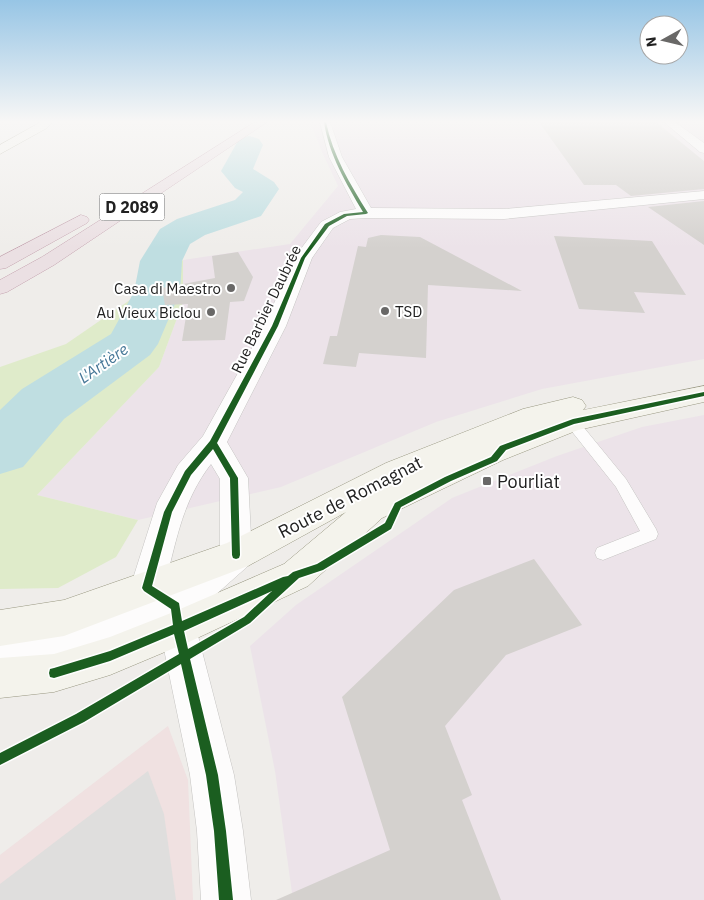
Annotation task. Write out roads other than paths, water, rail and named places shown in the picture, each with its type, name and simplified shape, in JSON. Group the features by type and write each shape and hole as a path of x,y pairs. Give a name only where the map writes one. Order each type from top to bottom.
{"highway":[{"name":"D 2089","path":"144,182 173,164"},
{"name":"D 2089","path":"0,288 56,256 197,164"},
{"name":"D 2089","path":"0,264 96,212"}],"main road":[{"name":"Route de Romagnat","path":"0,628 64,618 167,607 296,575 370,509 455,468 566,415 704,380"},
{"name":"Route de Romagnat","path":"236,555 396,471 499,428 566,415 704,394"},
{"name":"Route de Romagnat","path":"0,678 54,673 110,656 167,607"}],"street":[{"path":"339,164 366,213"},
{"name":"Rue Barbier Daubrée","path":"167,607 168,512 188,473 213,443 275,326 303,258 327,225 346,215 366,213 504,214 704,196"},
{"path":"0,663 59,651 167,607 236,555 234,478 213,443"},
{"path":"167,607 212,774 220,830 226,900"}],"lane":[{"path":"566,415 620,483 650,534 603,552"}],"waterway":[{"name":"L'Artière","path":"0,449 43,404 132,344 157,292 161,261 174,237 191,227 248,208 262,189 247,181 237,171 240,164"}],"place":[{"name":"Casa di Maestro","path":"231,288"},
{"name":"TSD","path":"385,311"},
{"name":"Au Vieux Biclou","path":"211,312"},
{"name":"Pourliat","path":"487,481"}]}
